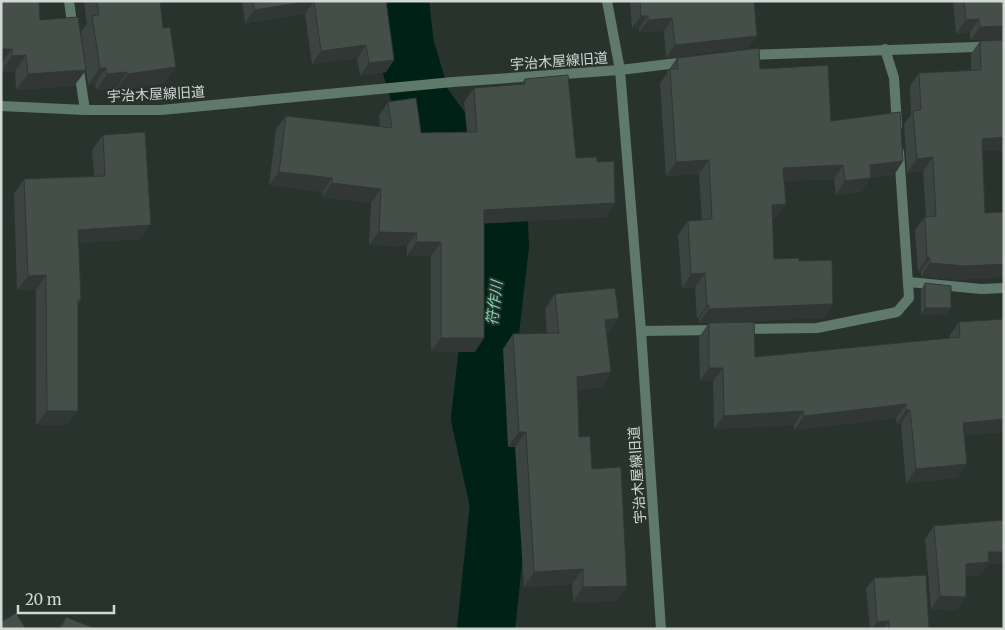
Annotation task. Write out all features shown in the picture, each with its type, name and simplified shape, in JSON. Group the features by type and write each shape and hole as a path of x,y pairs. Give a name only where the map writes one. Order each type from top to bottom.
{"street":[{"path":"69,1 74,38"},
{"path":"607,1 620,70 694,61"},
{"path":"740,56 885,49 1004,46"},
{"path":"641,331 816,328 897,312 909,298 909,282 894,78 885,49"},
{"path":"77,56 85,110"},
{"name":"宇治木屋線旧道","path":"1,106 85,110 161,110 453,82 620,70 641,331 661,629"},
{"path":"909,282 981,290 1004,288"}],"building":[{"path":"1,1 39,1 40,20 78,17 86,70 28,74 26,55 12,56 12,49 1,49"},
{"path":"97,1 160,1 163,28 170,27 176,67 128,74 127,72 107,74 106,68 100,68 92,16 99,15"},
{"path":"253,1 312,1 254,10"},
{"path":"314,1 386,1 394,60 369,63 366,45 321,51"},
{"path":"640,1 754,1 757,36 675,45 672,18 648,20 648,16 641,16"},
{"path":"964,1 1004,1 1004,26 980,27 979,19 966,20"},
{"path":"1004,40 1004,137 982,139 985,213 1004,212 1004,264 967,266 930,263 930,258 927,258 925,217 936,216 933,157 917,159 913,111 921,110 919,73 981,70 980,41"},
{"path":"759,48 760,69 828,65 831,121 900,112 903,161 870,165 871,178 845,181 843,165 783,168 786,204 772,205 774,259 799,258 799,261 832,260 833,304 709,309 709,305 707,306 705,273 691,274 688,221 712,219 709,160 676,162 670,69 678,69 677,58"},
{"path":"568,75 576,158 597,157 597,162 614,161 615,203 484,210 484,338 441,338 441,242 416,242 417,233 379,232 381,189 332,183 332,178 279,172 286,116 392,128 388,102 416,98 421,133 477,132 474,88 525,84 525,79"},
{"path":"145,132 151,225 78,230 81,300 78,300 78,411 47,411 46,275 28,276 24,179 105,176 103,135"},
{"path":"925,283 951,286 951,308 925,308"},
{"path":"615,288 619,318 605,320 611,372 577,377 579,437 590,436 592,469 621,467 627,586 583,587 583,569 534,572 526,432 519,432 513,334 559,333 555,294"},
{"path":"1004,319 1004,419 963,423 967,464 916,469 910,410 906,410 906,404 804,416 803,411 724,416 723,368 709,368 709,323 754,322 755,357 960,337 959,322"},
{"path":"1004,520 1004,552 988,552 989,562 966,564 966,597 940,596 934,526"},
{"path":"926,575 929,629 889,629 889,621 877,622 874,578"},
{"path":"16,613 26,629 1,629 1,622"},
{"path":"66,617 96,629 62,629"}],"waterway":[{"name":"符作川","path":"400,1 405,46 422,103 489,193 499,223 500,246 480,418 499,504 486,629"}]}
